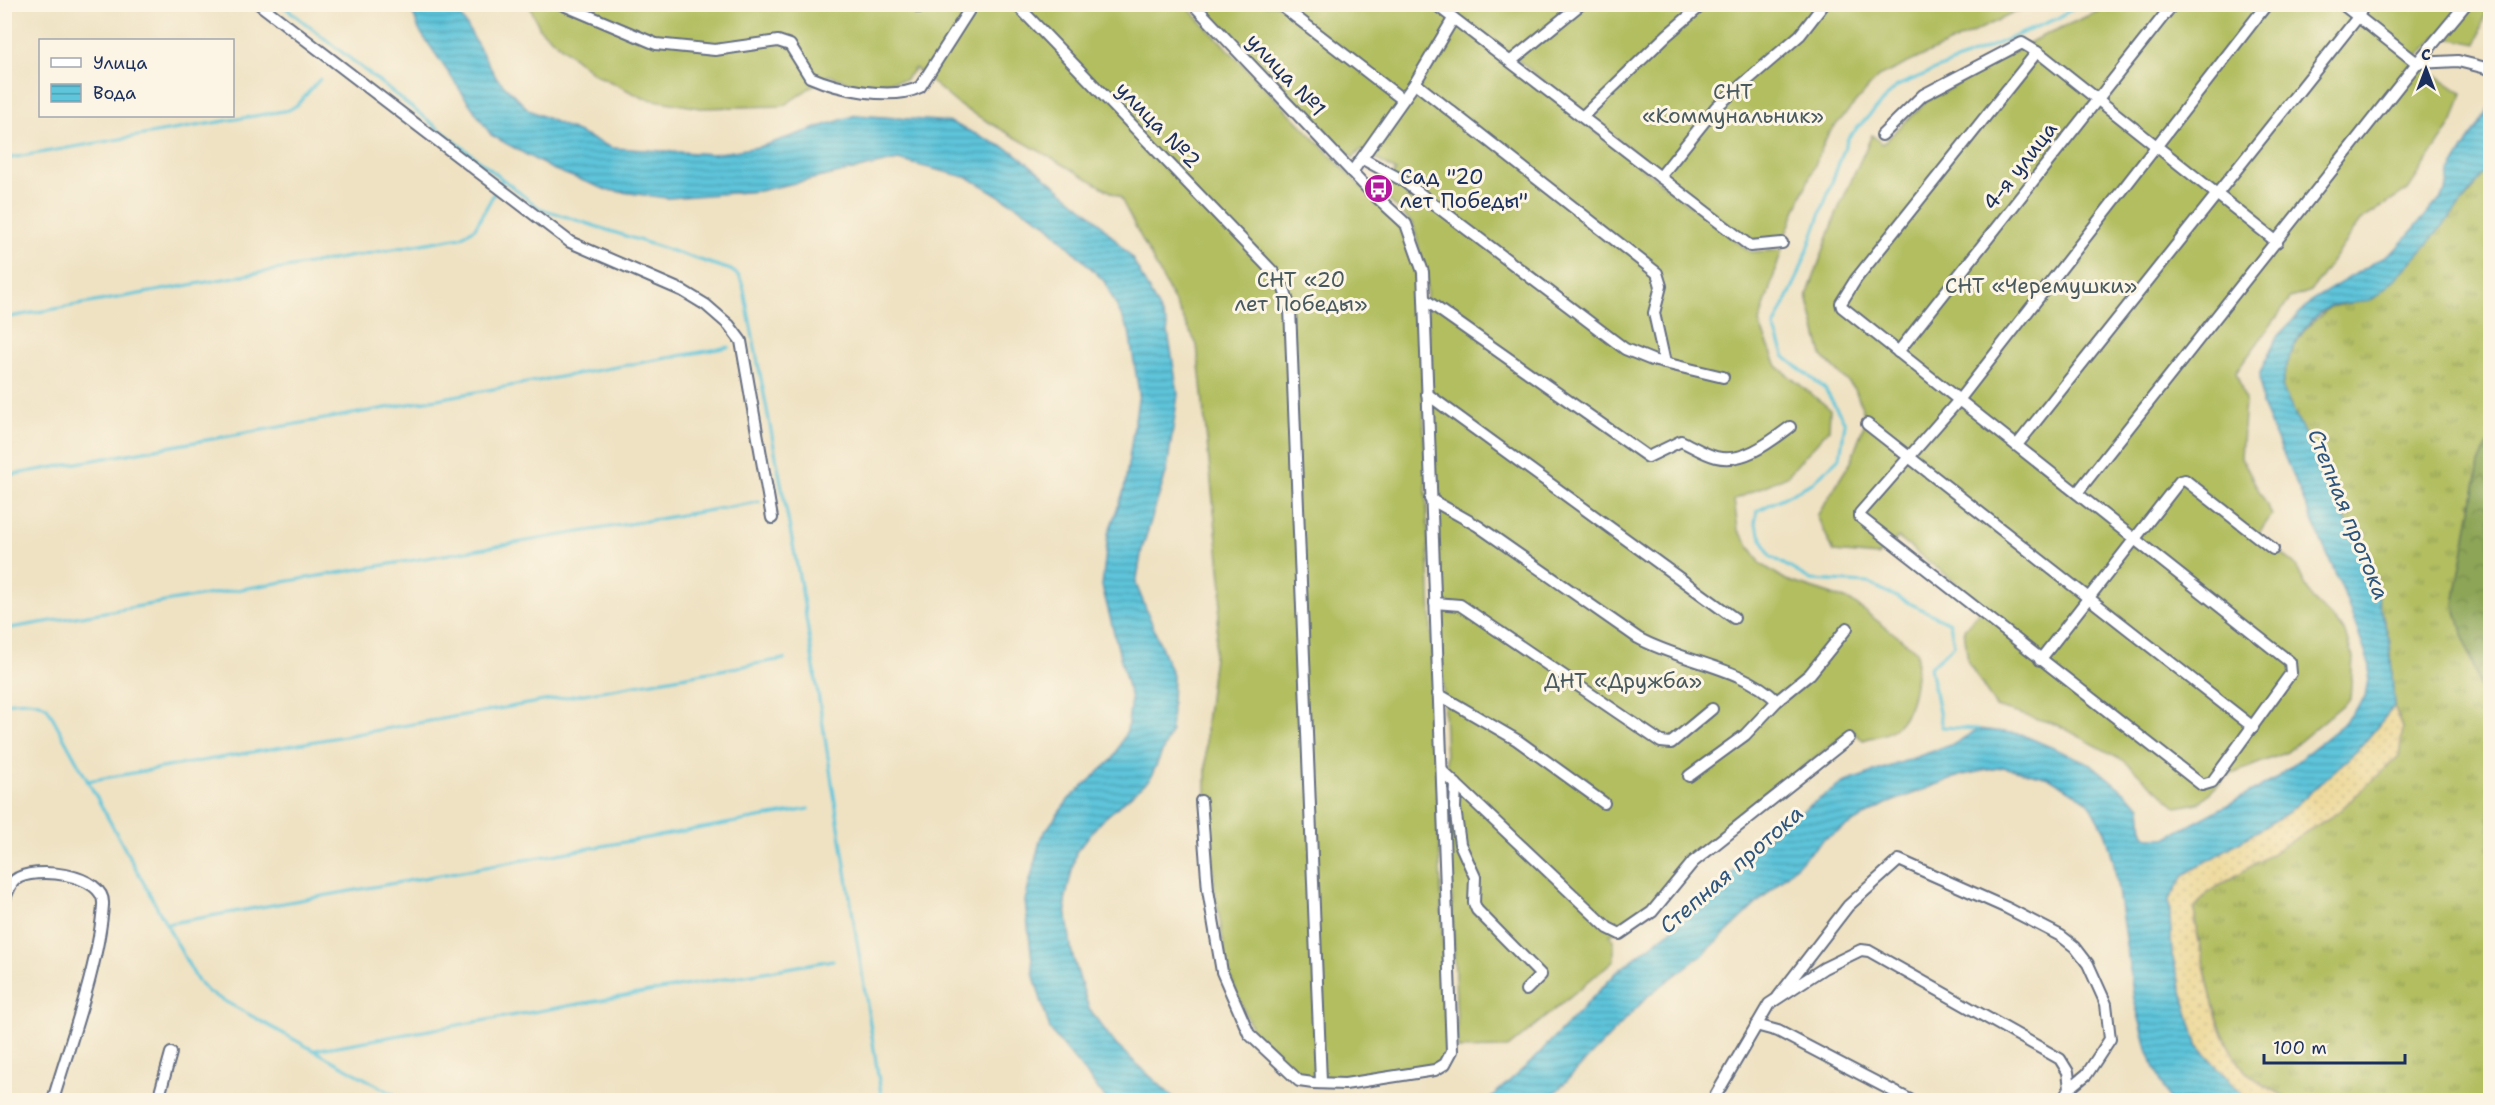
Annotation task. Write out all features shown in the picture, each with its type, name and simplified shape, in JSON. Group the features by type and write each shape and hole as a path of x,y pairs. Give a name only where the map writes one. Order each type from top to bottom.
{"street":[{"path":"259,4 570,242 682,291 706,305 729,325 741,341 772,518"},
{"path":"561,4 656,44 715,50 778,41 790,45 810,77 857,92 911,91 920,87 973,4"},
{"name":"улица №2","path":"1016,4 1273,272 1284,289 1290,308 1321,1082"},
{"name":"улица №1","path":"1193,4 1352,172 1406,224 1423,272 1452,1051 1445,1064 1435,1070 1345,1084 1299,1081 1249,1034 1222,972 1208,890 1201,801"},
{"path":"1279,4 1402,99"},
{"path":"1435,4 1450,12 1750,246 1782,243"},
{"path":"1511,60 1581,4"},
{"path":"1583,116 1667,34 1703,4"},
{"path":"1660,177 1716,106 1800,35 1824,4"},
{"name":"4-я улица","path":"1898,352 2173,4"},
{"path":"2037,52 1856,279 1840,303 1898,352 1959,400 2017,445 2290,662 2291,673 2212,782 2202,785 1860,517 1860,513 1959,400 2267,4"},
{"path":"2342,4 2416,63 2458,60 2490,69"},
{"path":"2017,445 2358,17 2364,4"},
{"path":"2077,493 2416,63 2466,4"},
{"path":"1352,172 1415,83 1450,12"},
{"path":"1882,135 1923,95 2022,43 2037,52 2277,242"},
{"path":"1415,83 1657,273 1661,286 1654,313 1665,363"},
{"path":"1363,159 1402,180 1625,348 1665,363 1723,376"},
{"path":"1424,299 1648,456 1681,441 1718,458 1740,456 1766,444 1790,427"},
{"path":"1427,394 1734,618"},
{"path":"1866,424 2253,726"},
{"path":"2040,660 2183,480 2273,549"},
{"path":"1430,499 1478,526 1638,638 1662,651 1728,673 1768,693 1777,701"},
{"path":"1435,603 1460,605 1660,742 1671,743 1712,708"},
{"path":"1689,776 1729,749 1777,701 1810,674 1847,628"},
{"path":"1438,694 1517,740 1604,803"},
{"path":"1442,771 1608,928 1620,934 1652,912 1693,862 1849,738"},
{"path":"1456,784 1455,808 1460,844 1475,877 1476,910 1541,975 1526,990"},
{"path":"1713,1101 1756,1025 1848,906 1899,860 2007,908 2061,936 2075,947 2088,964 2106,1005 2110,1039 2087,1074 2070,1088 2063,1101"},
{"path":"4,901 12,882 25,873 40,873 80,879 100,894 104,902 99,933 53,1101"},
{"path":"1778,997 1849,956 1861,951 1869,951 2060,1059 2068,1072 2070,1088"},
{"path":"1756,1025 1778,1031 1910,1101"},
{"path":"158,1101 171,1053"}],"green space":[{"name":"СНТ «20 лет Победы»","path":"529,5 1185,5 1399,226 1415,261 1420,321 1447,1054 1438,1066 1345,1080 1301,1079 1253,1032 1228,972 1215,891 1206,800 1206,723 1222,588 1197,345 1120,197 960,106 915,68 905,80 857,85 829,75 783,106 700,108 643,98 593,73 540,29"},
{"name":"ДНТ «Дружба»","path":"1200,5 2031,5 1878,77 1828,134 1784,238 1751,243 1474,26 1468,33 1750,252 1782,250 1759,323 1777,366 1830,409 1829,429 1787,476 1734,500 1738,529 1761,564 1786,580 1851,601 1917,651 1913,695 1899,724 1888,733 1863,740 1851,730 1771,791 1686,862 1652,905 1610,935 1614,940 1614,960 1508,1048 1458,1049 1426,277 1413,224 1380,191 1396,171 1361,150 1353,158"},
{"name":"СНТ «Черемушки»","path":"2112,5 2487,5 2477,44 2437,36 2414,60 2462,93 2453,122 2408,190 2360,221 2311,291 2291,298 2236,372 2245,400 2241,457 2272,515 2257,535 2295,564 2312,598 2344,630 2353,658 2350,699 2287,752 2227,776 2199,803 2177,807 2123,760 2058,725 1996,707 1968,662 1964,629 1985,605 1898,538 1878,556 1834,552 1817,516 1851,461 1866,419 1855,389 1822,356 1807,296 1837,212 1872,135 1882,144 1926,102 2036,39"},
{"path":"2490,161 2490,440 2479,464 2454,605 2490,719 2490,1100 2292,1100 2251,1076 2230,1049 2211,997 2195,924 2195,908 2206,894 2403,728 2394,706 2390,643 2372,575 2282,387 2287,358 2305,329 2330,307 2373,299 2407,266 2473,190"},
{"path":"2490,440 2490,719 2454,605 2479,464"}],"sand":[{"path":"2394,706 2403,728 2399,756 2337,813 2206,894 2195,908 2195,924 2211,997 2230,1049 2251,1076 2292,1100 2247,1100 2197,1045 2172,955 2169,899 2185,874 2286,814 2360,748"}],"water":[{"path":"410,5 455,5 496,77 529,110 612,148 713,154 759,147 856,115 950,122 1014,152 1093,216 1132,258 1167,325 1178,394 1167,470 1142,549 1136,584 1173,676 1171,732 1150,779 1100,822 1076,852 1065,901 1072,954 1089,1009 1116,1045 1176,1100 1107,1100 1050,1030 1034,976 1025,901 1041,837 1069,799 1113,759 1127,730 1131,699 1102,586 1108,534 1124,490 1139,393 1129,331 1104,281 1044,222 969,178 898,160 759,191 667,198 607,190 552,169 491,135 419,30"},
{"path":"2490,106 2492,135 2490,161 2472,190 2400,274 2374,298 2364,302 2334,305 2310,322 2291,353 2284,376 2282,387 2372,575 2390,643 2394,706 2360,748 2286,814 2185,874 2169,899 2172,955 2197,1045 2247,1100 2169,1100 2148,1052 2134,999 2114,863 2105,831 2089,802 2050,778 2003,767 1962,775 1886,804 1824,839 1706,952 1649,995 1548,1100 1488,1100 1531,1062 1618,971 1681,922 1778,827 1843,783 1956,743 1978,729 2020,734 2091,764 2141,806 2143,833 2150,838 2166,838 2274,780 2343,724 2365,697 2370,666 2344,593 2262,405 2260,373 2276,338 2312,300 2395,250 2446,192 2449,174"}],"waterway":[{"path":"281,4 539,208 731,270 739,276 743,285 802,592 882,1100"},
{"path":"1978,729 1942,727 1930,667 1954,645 1950,623 1868,583 1811,580 1770,556 1755,523 1757,511 1812,483 1840,457 1845,423 1825,389 1785,357 1774,327 1798,276 1848,138 1897,86 2058,18 2079,4"},
{"path":"4,159 289,110 297,105 320,79"},
{"path":"4,318 461,237 475,228 502,179"},
{"path":"4,476 729,347"},
{"path":"4,629 759,502"},
{"path":"87,781 784,659"},
{"path":"4,703 32,701 47,707 197,980 208,992 404,1100"},
{"path":"166,924 809,809"},
{"path":"314,1050 833,960"}],"place":[{"name":"Сад \"20 лет Победы\"","path":"1379,189"}],"park label":[{"name":"СНТ «Коммунальник»","path":"1733,104"}],"water label":[{"name":"Степная протока","path":"2349,514"},
{"name":"Степная протока","path":"1731,869"}]}
